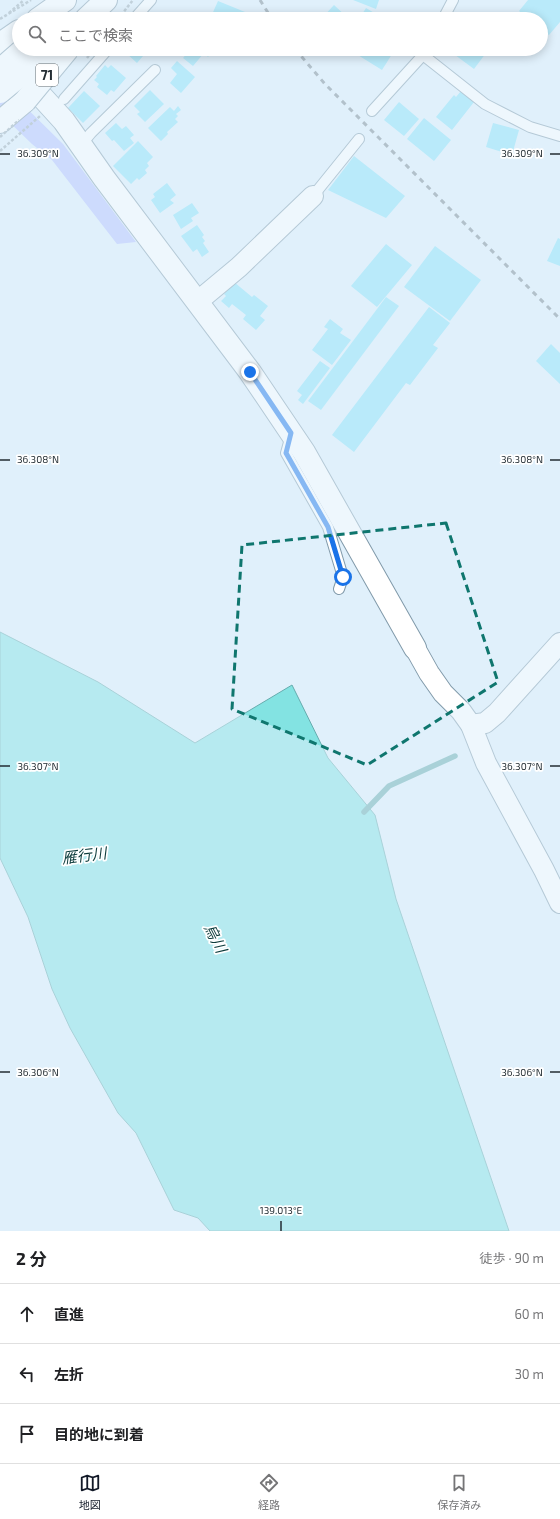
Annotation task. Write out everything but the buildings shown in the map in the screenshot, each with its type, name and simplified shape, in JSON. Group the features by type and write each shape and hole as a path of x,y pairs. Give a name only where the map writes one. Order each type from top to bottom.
{"street":[{"path":"53,12 75,0"},
{"path":"93,12 106,0"},
{"path":"102,12 113,0"},
{"path":"0,44 12,36"},
{"path":"0,55 59,115 104,178 250,372 304,452 429,673 443,693 461,711 471,725 486,763 544,870 560,903"},
{"name":"71","path":"0,70 16,56"},
{"name":"71","path":"0,92 44,56"},
{"name":"71","path":"0,122 25,101 62,56"},
{"path":"197,302 239,267 313,196"},
{"path":"471,725 486,723 497,713 560,643"}],"lane":[{"path":"140,12 151,0"},
{"path":"446,12 453,0"},
{"path":"64,99 102,56"},
{"path":"372,111 421,56"},
{"path":"430,56 486,104 530,127 560,136"},
{"path":"81,145 155,70"},
{"path":"313,196 359,139"},
{"path":"291,433 286,453 328,527 343,577 339,589"}],"path":[{"path":"0,20 24,0"},
{"path":"12,12 31,0"},
{"path":"124,12 133,0"},
{"path":"0,20 12,12"}],"highlighted area":[{"path":"446,523 498,682 367,765 232,709 242,545"}],"shaded area":[{"path":"0,82 63,144 136,242 117,244 52,160 32,144 0,113"}],"water":[{"path":"0,632 98,682 195,743 292,685 328,758 375,815 396,899 509,1231 210,1231 198,1218 174,1210 136,1133 118,1113 70,1028 52,989 28,917 0,858"}],"waterway":[{"path":"364,812 389,786 455,756"}],"railway":[{"path":"260,0 268,12"},
{"path":"301,56 325,84 560,319"}],"route":[{"path":"250,372 291,433 286,453 328,527 343,577"}],"water label":[{"name":"雁行川","path":"84,855"},
{"name":"烏川","path":"216,938"}]}
